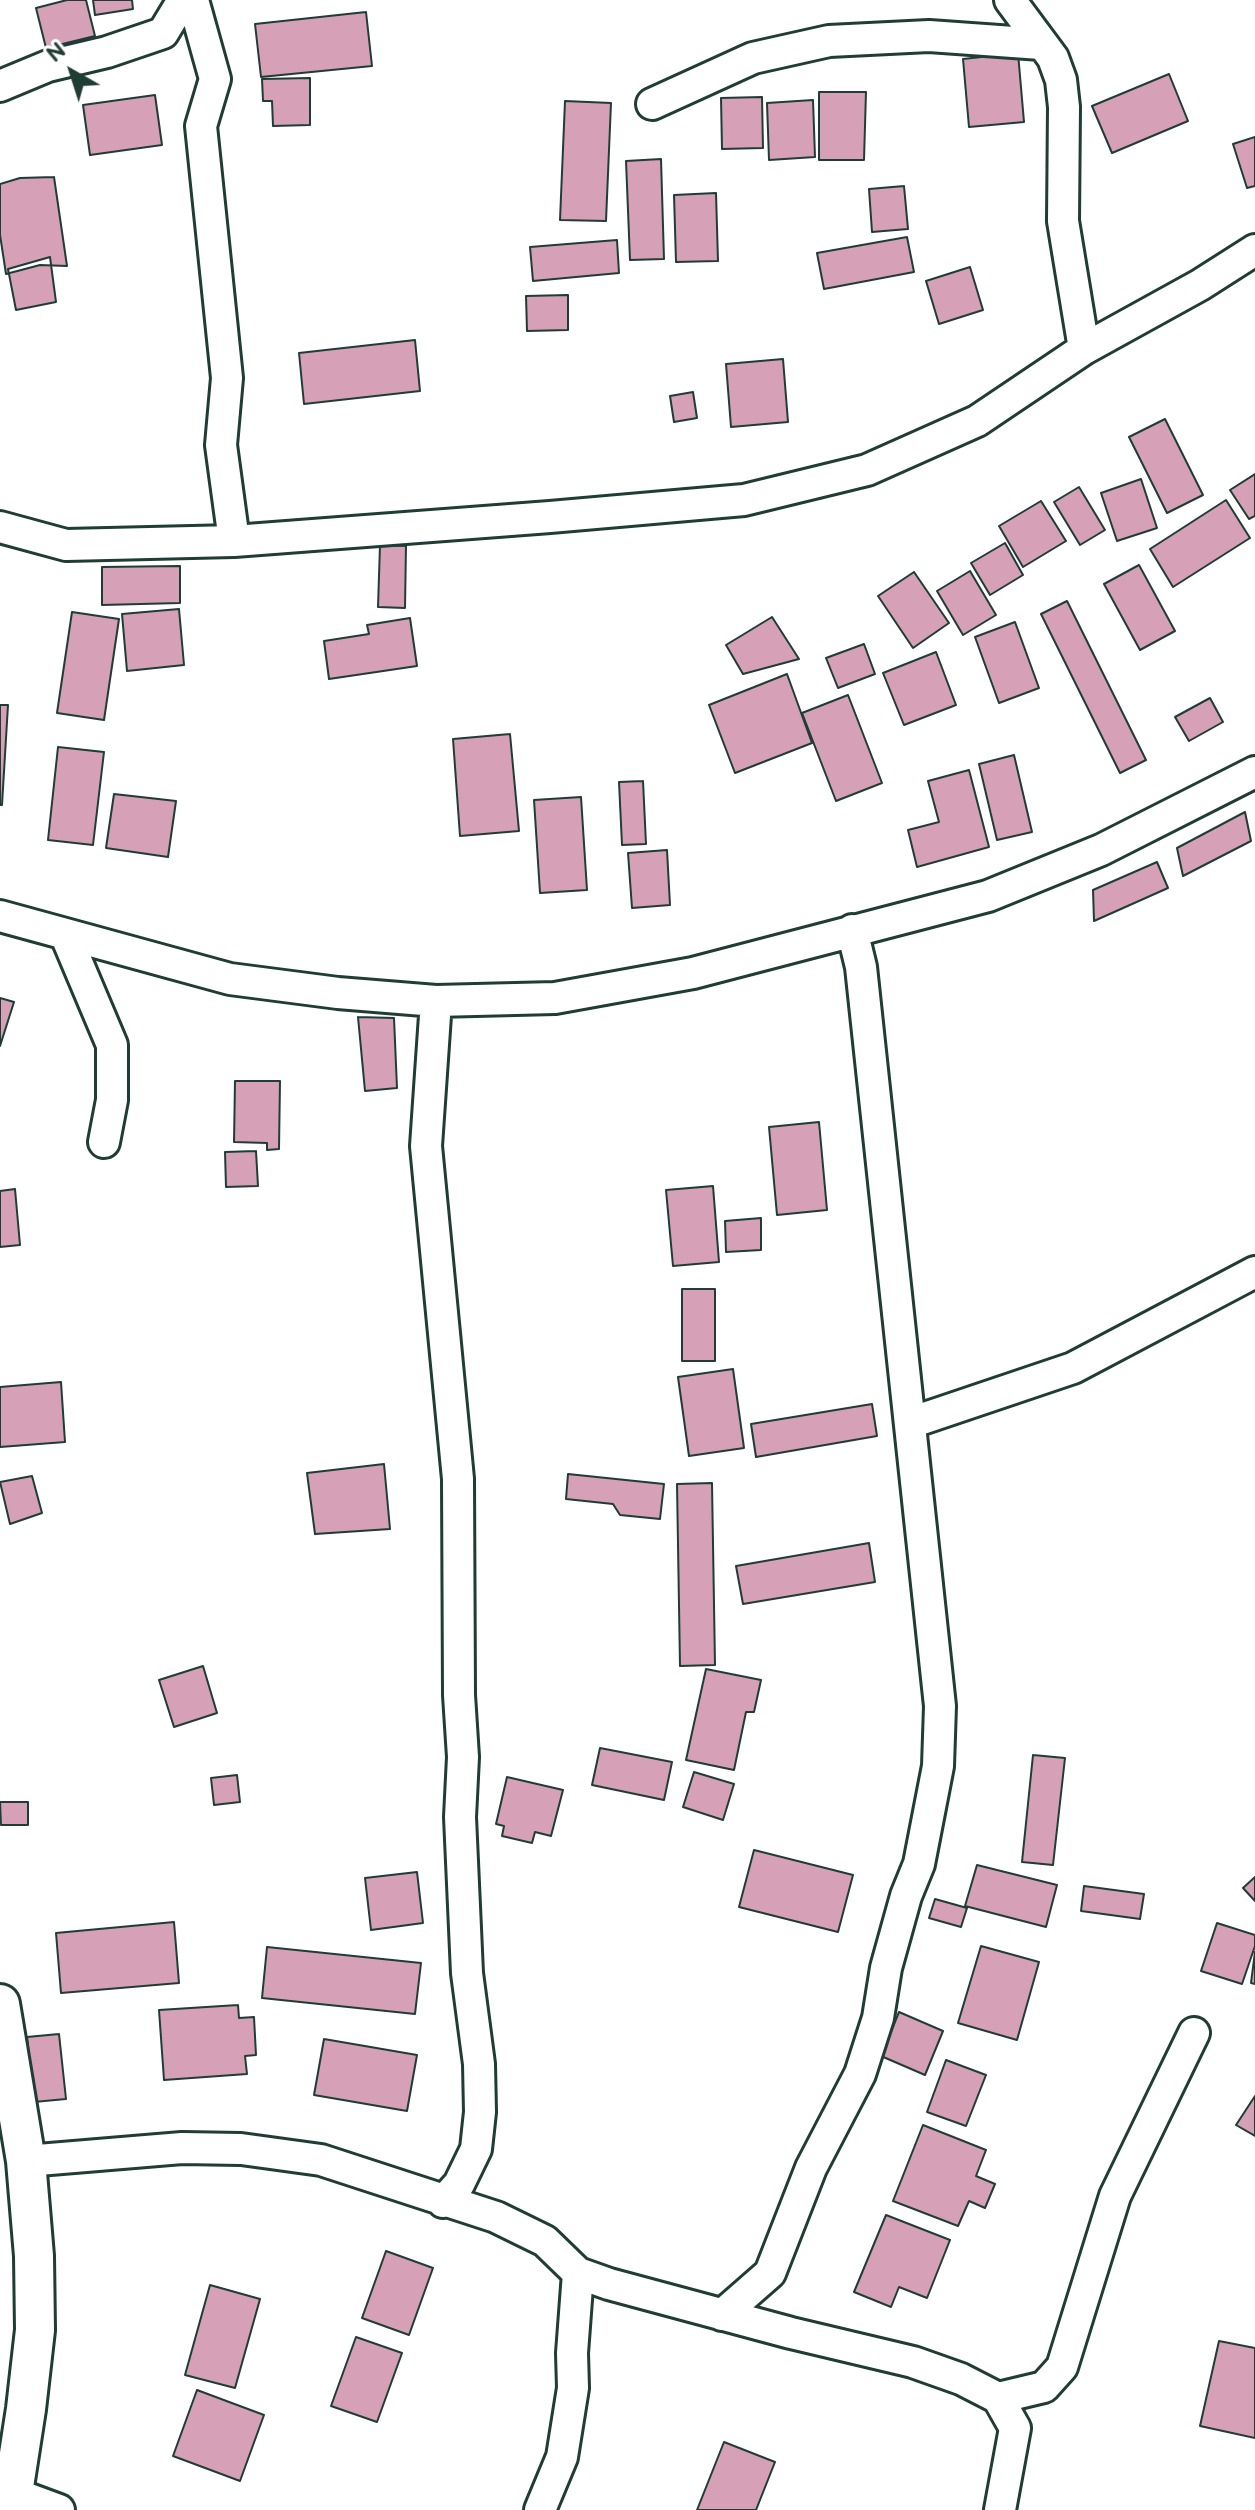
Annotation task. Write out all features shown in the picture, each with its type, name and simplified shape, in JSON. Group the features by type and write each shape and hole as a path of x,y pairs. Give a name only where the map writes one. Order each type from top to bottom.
{"street":[{"path":"0,86 48,66 107,52 163,33 183,0"},
{"path":"193,0 215,79 201,126 227,378 221,445 234,541"},
{"path":"1010,0 1053,58 1061,80 1064,107 1063,221 1084,349"},
{"path":"652,104 753,58 829,41 929,36 1041,44"},
{"path":"0,527 66,545 234,541 744,500 867,470 977,421 1084,349 1200,285 1255,250"},
{"path":"0,916 230,979 338,993 436,1001 555,998 693,973 988,896 1101,850 1255,772"},
{"path":"722,2315 770,2273 811,2168 860,2074 878,2018 886,1968 906,1896 919,1864 938,1766 940,1706 861,967 852,930"},
{"path":"66,936 112,1045 112,1100 104,1142"},
{"path":"436,1001 426,1146 458,1479 459,1695 463,1757 460,1817 467,1973 479,2064 480,2112 476,2149 459,2184 443,2202"},
{"path":"910,1423 1073,1368 1255,1272"},
{"path":"0,2004 26,2161 34,2256 35,2330 10,2502 59,2510"},
{"path":"998,2398 1044,2387 1062,2367 1115,2196 1194,2033"},
{"path":"26,2161 182,2148 241,2149 321,2160 496,2217 545,2241 578,2273 609,2284 913,2362 961,2379 998,2398 1015,2428 1000,2510"},
{"path":"540,2510 562,2457 573,2388 572,2353 578,2273"}],"building":[{"path":"67,0 86,0 95,36 46,48 36,8"},
{"path":"93,0 132,0 133,9 95,15"},
{"path":"366,12 372,66 261,77 255,24"},
{"path":"1018,53 1024,122 969,127 963,59"},
{"path":"1169,74 1188,121 1112,153 1092,106"},
{"path":"310,78 310,125 273,126 272,101 263,101 262,79"},
{"path":"819,92 866,92 864,160 819,160"},
{"path":"155,95 162,145 90,155 83,105"},
{"path":"762,97 763,148 722,149 721,98"},
{"path":"813,100 815,157 769,160 767,103"},
{"path":"565,101 611,103 606,221 560,220"},
{"path":"1255,137 1255,186 1247,188 1233,144"},
{"path":"661,159 664,259 630,260 626,161"},
{"path":"54,177 67,266 40,265 6,274 0,235 0,184 20,178"},
{"path":"904,186 908,229 872,232 869,189"},
{"path":"716,193 718,261 676,262 674,195"},
{"path":"907,237 914,272 824,289 817,253"},
{"path":"617,240 619,273 533,281 530,247"},
{"path":"50,257 56,302 16,310 8,269"},
{"path":"970,267 983,310 939,324 926,281"},
{"path":"568,295 568,330 527,331 526,296"},
{"path":"415,340 420,391 304,404 299,353"},
{"path":"783,359 788,422 731,427 726,364"},
{"path":"693,392 697,418 674,422 670,396"},
{"path":"1165,419 1203,495 1167,513 1129,437"},
{"path":"1255,474 1255,516 1249,519 1230,490"},
{"path":"1141,479 1157,528 1117,541 1101,493"},
{"path":"1079,487 1105,530 1080,545 1054,502"},
{"path":"1226,500 1250,538 1173,587 1150,549"},
{"path":"1041,501 1066,541 1023,567 999,526"},
{"path":"1005,543 1023,575 990,595 971,563"},
{"path":"380,545 406,546 405,608 378,607"},
{"path":"1139,565 1175,631 1140,650 1104,584"},
{"path":"180,566 180,603 102,605 102,567"},
{"path":"970,571 996,615 963,635 937,591"},
{"path":"914,572 949,623 913,648 878,596"},
{"path":"1067,601 1146,760 1120,773 1041,614"},
{"path":"179,609 184,665 127,671 122,614"},
{"path":"72,612 119,619 104,720 57,713"},
{"path":"772,617 799,659 743,674 726,645"},
{"path":"410,618 417,666 329,679 324,641 369,634 367,625"},
{"path":"1015,622 1039,688 999,703 975,637"},
{"path":"864,644 875,674 838,688 826,658"},
{"path":"936,652 956,705 904,725 883,673"},
{"path":"787,674 812,743 735,773 709,705"},
{"path":"848,695 882,783 836,801 802,713"},
{"path":"1210,698 1223,722 1189,741 1175,717"},
{"path":"0,705 8,705 2,805 0,805"},
{"path":"510,734 519,831 460,836 453,739"},
{"path":"58,747 104,752 93,845 48,840"},
{"path":"1014,755 1032,832 997,840 979,764"},
{"path":"969,770 989,847 917,867 908,830 939,822 928,781"},
{"path":"643,781 646,844 622,845 619,782"},
{"path":"114,794 176,801 168,857 106,848"},
{"path":"581,797 587,890 540,893 534,800"},
{"path":"1245,812 1251,841 1183,876 1177,848"},
{"path":"667,850 670,905 632,908 628,853"},
{"path":"1157,862 1168,888 1094,921 1093,890"},
{"path":"0,998 14,1002 0,1046"},
{"path":"358,1017 394,1018 397,1088 365,1091"},
{"path":"235,1081 280,1081 279,1149 267,1150 267,1143 234,1142"},
{"path":"819,1122 827,1210 777,1215 769,1127"},
{"path":"256,1151 258,1186 226,1187 225,1152"},
{"path":"713,1186 719,1262 673,1266 666,1190"},
{"path":"15,1189 20,1245 0,1247 0,1191"},
{"path":"761,1218 761,1250 726,1252 725,1221"},
{"path":"682,1289 715,1289 715,1361 682,1361"},
{"path":"733,1369 744,1448 689,1456 678,1377"},
{"path":"61,1382 65,1442 0,1447 0,1387"},
{"path":"872,1404 877,1436 756,1457 751,1424"},
{"path":"384,1464 390,1529 315,1534 307,1473"},
{"path":"568,1474 664,1484 660,1519 620,1515 613,1504 566,1499"},
{"path":"32,1476 42,1513 10,1524 0,1482"},
{"path":"712,1483 715,1665 680,1666 677,1484"},
{"path":"869,1543 875,1582 743,1604 736,1566"},
{"path":"203,1666 217,1713 174,1727 159,1680"},
{"path":"706,1669 761,1680 754,1712 746,1712 734,1770 686,1760"},
{"path":"600,1748 672,1762 664,1800 592,1785"},
{"path":"1033,1755 1065,1758 1053,1865 1022,1862"},
{"path":"694,1772 734,1784 723,1820 683,1807"},
{"path":"237,1775 240,1802 214,1805 211,1778"},
{"path":"507,1777 563,1790 551,1836 535,1832 532,1843 502,1836 504,1826 496,1824"},
{"path":"0,1802 28,1802 28,1825 1,1825"},
{"path":"754,1850 853,1875 838,1932 739,1907"},
{"path":"977,1865 1057,1885 1046,1927 965,1906"},
{"path":"417,1872 423,1923 371,1930 365,1878"},
{"path":"1255,1877 1255,1901 1243,1888"},
{"path":"1084,1886 1144,1894 1140,1919 1081,1911"},
{"path":"935,1899 967,1908 961,1927 929,1918"},
{"path":"174,1922 179,1983 61,1993 56,1933"},
{"path":"1217,1923 1255,1935 1255,1946 1242,1984 1201,1971"},
{"path":"981,1946 1039,1962 1017,2040 958,2023"},
{"path":"267,1947 421,1963 415,2014 262,1998"},
{"path":"1255,1952 1255,1984 1251,1983"},
{"path":"238,2005 239,2018 254,2017 256,2055 245,2056 247,2074 164,2080 159,2010"},
{"path":"899,2012 943,2031 925,2075 881,2056"},
{"path":"59,2034 66,2099 34,2102 27,2037"},
{"path":"324,2039 417,2055 407,2111 314,2095"},
{"path":"946,2060 986,2075 966,2126 927,2112"},
{"path":"1255,2096 1255,2136 1236,2125"},
{"path":"923,2125 986,2150 976,2176 995,2184 985,2208 969,2201 958,2226 893,2201"},
{"path":"886,2215 950,2240 927,2298 899,2287 891,2307 854,2292"},
{"path":"386,2251 433,2268 409,2335 362,2318"},
{"path":"210,2285 260,2299 235,2388 185,2375"},
{"path":"356,2337 402,2353 377,2422 331,2406"},
{"path":"1219,2341 1255,2348 1255,2438 1200,2426"},
{"path":"197,2390 264,2415 240,2481 173,2456"},
{"path":"724,2442 775,2462 756,2510 697,2510"}]}
